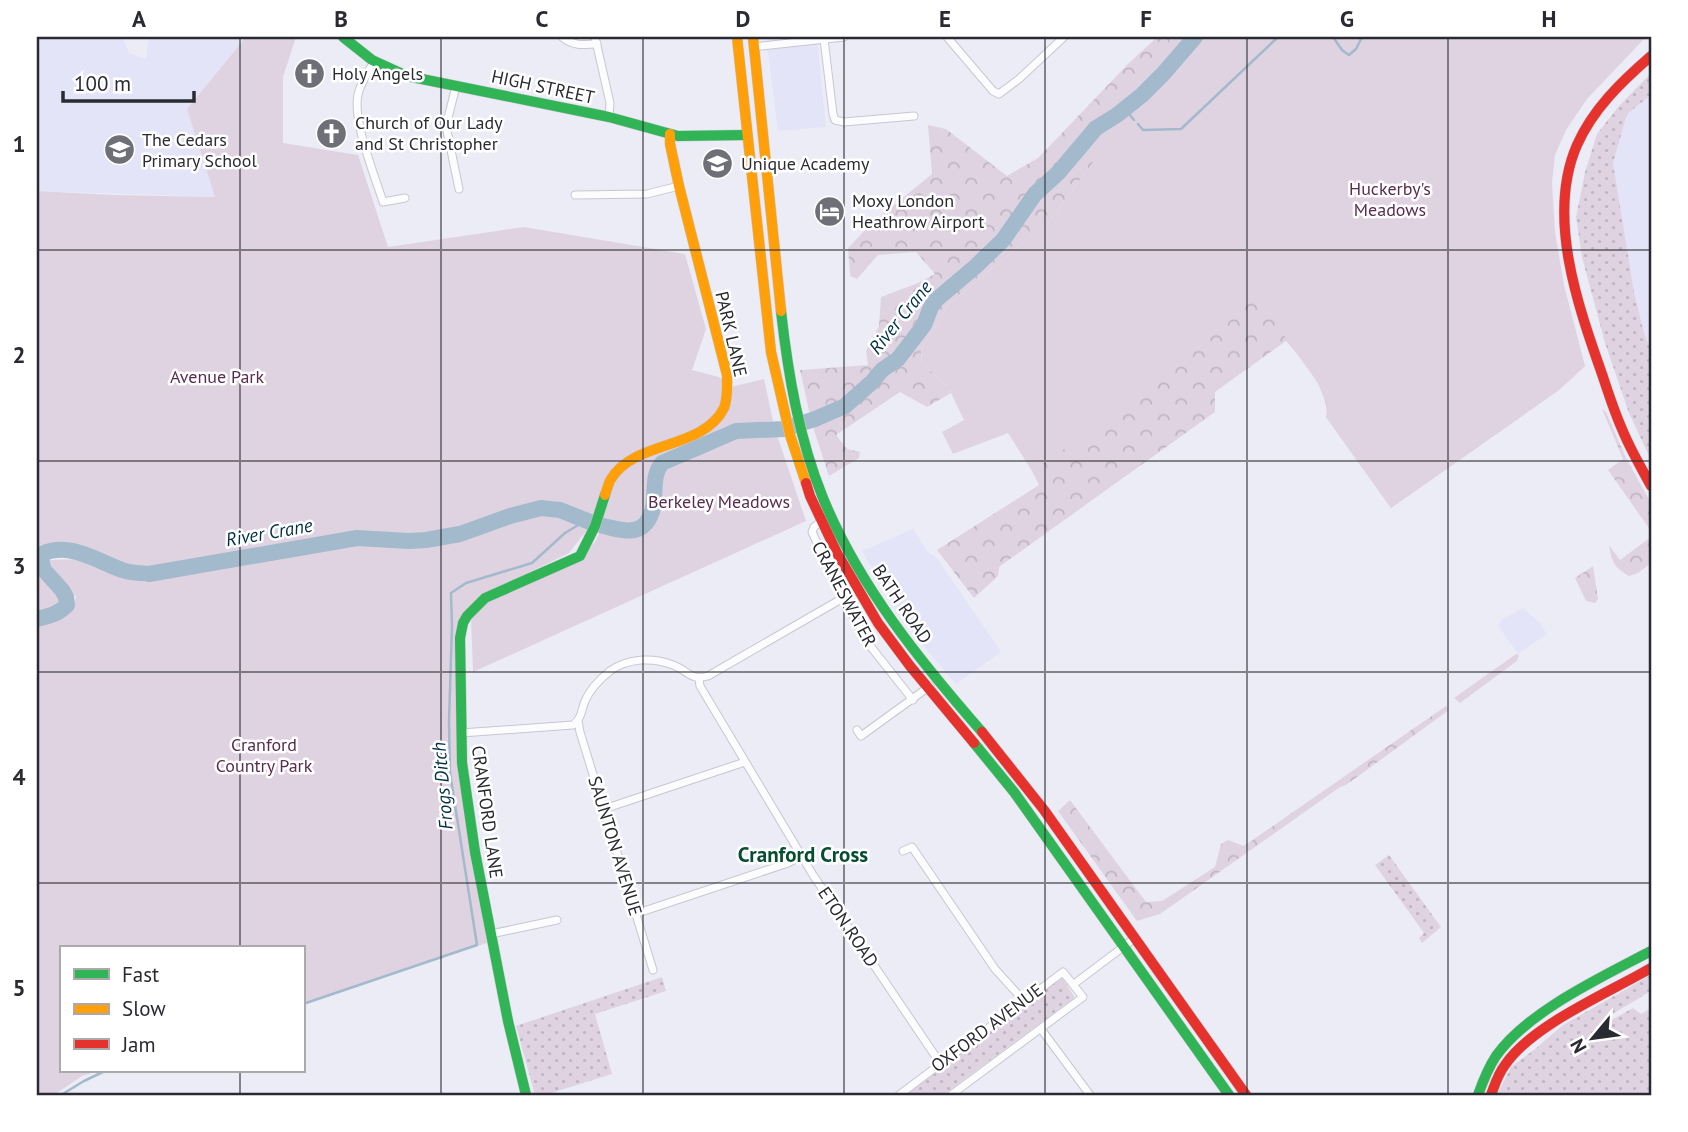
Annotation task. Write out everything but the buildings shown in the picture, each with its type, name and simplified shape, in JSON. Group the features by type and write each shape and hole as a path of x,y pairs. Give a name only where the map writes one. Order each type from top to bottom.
{"main road":[{"name":"HIGH STREET","path":"343,37 381,66 407,76 609,117 670,134 747,135"},
{"path":"737,38 743,44 753,42"},
{"name":"BATH ROAD","path":"737,38 769,338 790,435 810,496 837,554 866,605 891,641 1006,761 1246,1095"},
{"name":"BATH ROAD","path":"753,42 785,353 801,431 823,498 849,552 933,684 1014,792 1229,1095"},
{"path":"1651,56 1608,95 1587,124 1570,163 1564,203 1567,243 1580,306 1591,342 1623,433 1651,486"},
{"name":"PARK LANE","path":"580,556 595,526 610,481 622,466 700,432 714,421 725,406 727,375 679,186 670,134"},
{"name":"CRANFORD LANE","path":"526,1095 508,1020 470,824 462,763 460,638 467,616 485,598 580,556"},
{"path":"1478,1095 1485,1074 1498,1052 1529,1022 1564,998 1651,951"},
{"path":"1491,1095 1506,1063 1527,1041 1651,968"}],"street":[{"path":"562,37 578,45 596,40 610,103 609,117"},
{"path":"753,42 844,37"},
{"path":"947,37 993,91 999,94 1064,37"},
{"path":"824,39 835,120 844,122 914,116"},
{"path":"374,61 358,93 357,112 383,202 405,198"},
{"path":"456,86 446,126 459,189"},
{"path":"575,195 647,194 679,186"},
{"name":"CRANESWATER","path":"822,521 812,532 843,598 871,647 913,700"},
{"path":"461,733 573,725 582,715 592,688 623,663 650,660 674,665 699,678 708,676 843,598"},
{"name":"ETON ROAD","path":"699,678 700,686 801,856 940,1063"},
{"path":"861,736 933,684"},
{"name":"SAUNTON AVENUE","path":"578,720 653,970"},
{"path":"604,809 745,762"},
{"path":"902,851 912,847 995,969 1024,1001"},
{"path":"635,914 788,863 801,856"},
{"path":"491,934 557,920"},
{"path":"1074,985 1135,938"},
{"name":"OXFORD AVENUE","path":"899,1095 1063,972 1083,997 962,1092 951,1095"},
{"path":"1041,1029 1090,1095"}],"shaded area":[{"name":"The Cedars Primary School","path":"40,37 120,37 123,38 129,53 146,59 149,37 246,37 187,109 216,197 37,191 37,80"},
{"path":"766,37 818,37 826,127 778,131"},
{"path":"1651,95 1651,351 1634,292 1613,163 1627,114"},
{"path":"913,529 928,552 937,558 1001,652 956,684 897,611 862,551"},
{"path":"1523,608 1539,622 1547,634 1518,654 1498,626 1502,619"}],"green space":[{"name":"Avenue Park","path":"246,37 296,37 283,77 283,143 358,155 388,247 524,227 685,254 706,329 692,370 719,377 731,387 764,379 773,421 727,426 658,462 654,469 652,504 648,517 639,525 628,527 589,517 555,501 529,505 447,533 414,537 360,535 157,571 136,570 73,548 38,549 37,555 37,191 215,197 187,109"},
{"name":"Huckerby's Meadows","path":"1157,37 1407,37 1585,366 1559,390 1391,508 1326,417 1324,397 1319,386 1307,366 1286,341 1215,392 1215,412 999,567 998,576 974,598 937,550 1039,485 1032,471 1046,461 1095,160 1049,221 948,305 921,350 922,363 951,393 927,407 900,392 836,435 847,449 860,452 859,458 829,476 812,424 800,370 868,365 866,351 879,326 881,297 935,274 916,252 878,255 857,279 850,276 848,248 872,223 932,174 928,125 946,129 1007,176 1038,158"},
{"name":"Huckerby's Meadows","path":"1205,37 1646,37 1587,99 1566,130 1555,155 1552,183 1555,232 1564,285 1585,366 1559,390 1391,508 1326,417 1328,408 1318,383 1255,292 1149,391 1032,471 1008,433 953,454 942,432 964,420 948,387 922,363 921,350 948,305 1049,221 1095,160 1086,149 1099,132 1136,107"},
{"path":"1651,73 1651,95 1627,114 1613,163 1634,292 1651,351 1651,460 1629,413 1605,343 1582,257 1576,217 1585,172 1597,134 1618,107"},
{"path":"1602,409 1606,412 1626,458 1651,503 1651,531 1608,470 1623,459"},
{"name":"Berkeley Meadows","path":"777,435 806,521 473,672 471,619 488,601 581,560 601,529 631,533 647,527 658,504 662,469 734,437"},
{"name":"Cranford Country Park","path":"545,510 559,512 590,526 569,553 485,594 459,623 455,650 457,744 487,943 304,1003 304,946 60,946 60,1072 95,1072 82,1076 54,1095 37,1095 37,623 71,612 76,597 55,573 49,560 80,559 144,582 353,545 421,545 461,537 506,520"},
{"path":"1651,537 1651,563 1629,576 1617,567 1609,545 1620,560"},
{"path":"1593,566 1598,599 1595,603 1586,601 1575,578"},
{"path":"37,567 63,598 61,605 39,614 37,614"},
{"path":"1516,654 1519,655 1517,661 1460,703 1454,698"},
{"path":"1446,706 1449,710 1346,785 1160,914 1137,921 1058,811 1070,800 1146,902 1162,901 1215,867 1221,844 1228,840 1244,846"},
{"path":"1389,855 1441,927 1422,943 1419,938 1424,933 1375,865"},
{"path":"1651,975 1651,991 1604,1019 1606,1023 1633,1008 1641,1014 1651,1008 1651,1095 1497,1095 1511,1067 1563,1025"},
{"path":"662,977 666,991 595,1014 612,1074 545,1095 535,1095 516,1026"},
{"path":"1060,978 1074,998 943,1095 904,1095"}],"waterway":[{"name":"River Crane","path":"603,526 632,530 646,523 653,508 656,477 662,463 736,431 784,429 845,406 882,370 898,359 924,325 936,300 1003,240 1035,194 1058,173 1096,128 1142,95 1195,37"},
{"path":"1138,124 1143,130 1181,129 1278,37"},
{"path":"1333,37 1349,55 1356,49 1362,37"},
{"path":"1125,109 1134,120"},
{"name":"River Crane","path":"37,619 57,613 67,605 62,590 44,570 42,554 52,551 73,551 122,570 149,574 357,538 426,540 460,534 541,508 560,510 595,524"},
{"name":"Frogs Ditch","path":"304,1004 477,945 450,773 451,593 466,583 532,563 565,533 585,521"},
{"name":"Frogs Ditch","path":"61,1095 103,1072"}],"traffic: fast":[{"path":"343,37 372,60 407,76 609,117 678,136 747,135"},
{"path":"781,311 801,430 823,498 838,530 854,562 893,621 936,678 982,732"},
{"path":"526,1095 508,1021 475,852 462,763 460,638 467,616 485,598 580,556 595,526 605,495"},
{"path":"974,743 1014,792 1229,1095"},
{"path":"1478,1095 1496,1056 1527,1024 1567,996 1651,951"}],"traffic: slow":[{"path":"737,37 771,352 790,435 806,483"},
{"path":"753,37 781,311"},
{"path":"605,495 611,479 622,466 635,457 701,431 714,422 726,400 727,375 679,186 670,134"}],"traffic: jam":[{"path":"1651,56 1609,97 1591,120 1577,145 1568,172 1564,201 1569,261 1584,320 1619,422 1651,486"},
{"path":"806,483 837,553 878,623 974,743"},
{"path":"982,732 1044,810 1246,1095"},
{"path":"1491,1095 1505,1065 1533,1036 1572,1011 1651,968"}],"place":[{"name":"Holy Angels","path":"309,74"},
{"name":"Church of Our Lady and St Christopher","path":"332,133"},
{"name":"The Cedars Primary School","path":"119,150"},
{"name":"Unique Academy","path":"718,164"},
{"name":"Moxy London Heathrow Airport","path":"829,211"}],"district":[{"name":"Cranford Cross","path":"803,855"}]}
